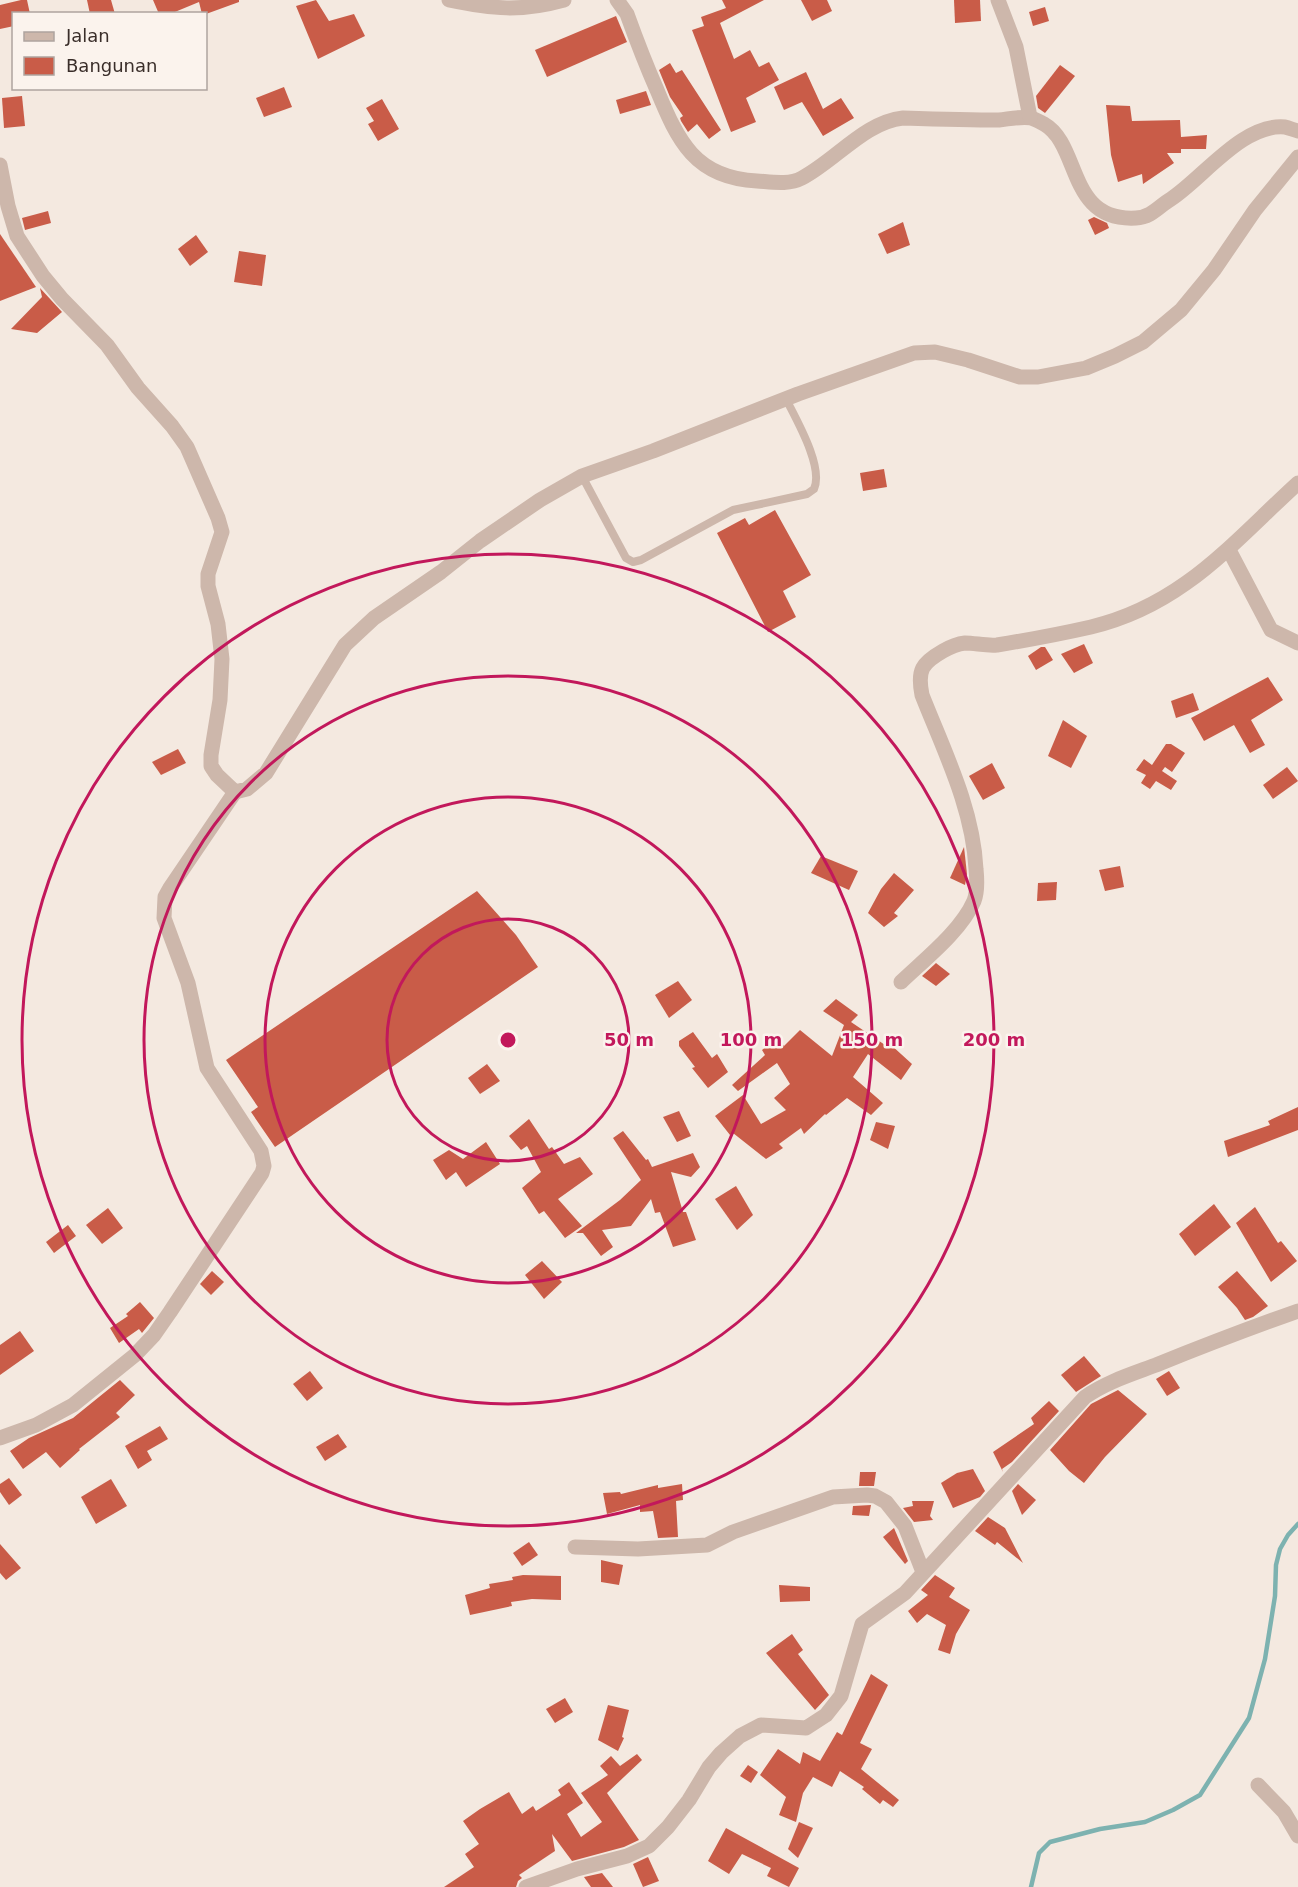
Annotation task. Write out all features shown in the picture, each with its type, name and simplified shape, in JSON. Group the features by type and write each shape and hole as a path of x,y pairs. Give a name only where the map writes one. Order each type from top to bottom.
{"street":[{"path":"449,0 502,9 536,8 564,0"},
{"path":"617,0 627,14 677,135 687,150 704,165 737,178 783,182 801,179 872,129 889,120 903,118 1006,120 1030,117 1045,124 1057,136 1076,180 1087,196 1102,210 1116,216 1136,218 1151,214 1177,196 1241,141 1268,128 1285,127 1298,131"},
{"path":"998,0 1016,47 1030,117"},
{"path":"0,1438 36,1425 73,1405 135,1355 170,1312 262,1173 264,1158 261,1151 207,1068 188,983 164,918 165,897 236,792 251,787 266,773 345,645 374,618 441,572 480,541 540,500 582,476 914,353 935,352 1020,377 1038,377 1086,368 1143,342 1181,310 1214,270 1255,210 1298,157"},
{"path":"0,165 17,236 43,276 106,345 187,447 218,518 222,532 208,574 208,586 218,624 222,659 220,700 211,766 217,775 236,792"},
{"path":"901,982 953,931 975,899 977,886 975,850 963,803 922,694 920,676 924,664 928,659 957,645 996,645 1113,621 1137,612 1173,592 1229,550 1298,483"},
{"path":"1229,550 1271,630 1298,644"},
{"path":"526,1887 577,1869 627,1856 649,1846 668,1827 689,1800 709,1767 740,1736 761,1725 806,1728 826,1714 842,1696 862,1624 905,1593 1076,1407 1097,1389 1236,1333 1298,1311"},
{"path":"575,1547 638,1549 707,1545 733,1532 833,1497 867,1494 886,1502 905,1526 923,1572"},
{"path":"1258,1785 1284,1812 1298,1836"}],"lane":[{"path":"582,476 626,558 633,562 641,560 733,510 807,494 814,489 817,477 814,463 786,399"}],"building":[{"path":"27,0 30,12 12,12 12,26 0,29 0,5"},
{"path":"87,0 111,0 114,12 90,12"},
{"path":"153,0 239,0 239,2 207,14 202,12 199,2 175,12 158,12"},
{"path":"316,0 329,21 354,14 365,36 318,59 296,6"},
{"path":"722,0 764,0 720,23 734,59 750,50 759,67 769,62 779,80 746,98 756,122 731,132 692,30 704,26 701,17 726,8"},
{"path":"801,0 827,0 832,11 812,21"},
{"path":"954,0 980,0 981,21 955,23"},
{"path":"1045,7 1049,21 1033,26 1029,12"},
{"path":"616,16 627,42 547,77 535,50"},
{"path":"670,63 676,73 682,70 721,130 709,139 697,124 688,132 681,121 680,118 683,116 670,97 659,70"},
{"path":"1060,65 1075,76 1045,113 1038,108 1036,96"},
{"path":"806,72 823,109 841,98 854,118 823,136 802,102 784,110 774,87"},
{"path":"284,87 292,107 264,117 256,98"},
{"path":"646,91 651,105 620,114 616,100"},
{"path":"22,96 25,126 4,128 2,98"},
{"path":"382,99 399,129 378,141 368,124 374,121 366,108"},
{"path":"1106,105 1130,106 1132,121 1180,120 1181,137 1207,135 1206,149 1181,149 1181,153 1167,153 1174,163 1143,184 1142,174 1118,182 1111,155"},
{"path":"48,211 51,223 25,230 22,218"},
{"path":"1094,217 1107,223 1109,228 1095,235 1088,220"},
{"path":"903,222 910,245 887,254 878,234"},
{"path":"0,234 36,287 0,301"},
{"path":"196,235 208,252 190,266 178,249"},
{"path":"239,251 266,255 262,286 234,282"},
{"path":"40,288 62,312 37,333 11,329 42,297"},
{"path":"884,469 887,487 863,491 860,473"},
{"path":"775,510 811,575 783,591 796,617 768,632 717,533 745,518 749,525"},
{"path":"1084,644 1093,663 1074,673 1061,654"},
{"path":"1041,647 1045,647 1053,660 1036,670 1028,656"},
{"path":"1268,677 1283,700 1251,720 1265,745 1250,753 1234,725 1204,741 1191,718"},
{"path":"1193,693 1199,710 1176,718 1171,701"},
{"path":"1063,720 1087,736 1071,768 1048,756"},
{"path":"1166,744 1171,744 1185,753 1172,772 1165,767 1162,771 1177,781 1171,790 1156,781 1150,789 1141,783 1146,775 1136,770 1144,759 1152,765"},
{"path":"178,749 186,763 161,775 152,762"},
{"path":"992,763 1005,788 983,800 969,776"},
{"path":"1287,767 1298,781 1273,799 1263,785"},
{"path":"964,847 967,874 965,885 950,878"},
{"path":"821,856 858,871 849,890 811,873"},
{"path":"1120,866 1124,887 1105,891 1099,870"},
{"path":"894,873 914,890 894,913 898,916 884,927 868,913 881,889"},
{"path":"1057,882 1056,900 1037,901 1038,883"},
{"path":"477,891 516,935 538,967 275,1147 251,1112 258,1107 226,1060"},
{"path":"936,963 950,974 936,986 922,976"},
{"path":"678,981 692,1000 669,1018 655,995"},
{"path":"836,999 858,1015 851,1022 888,1047 890,1044 912,1064 901,1080 868,1054 853,1077 883,1103 871,1115 847,1098 825,1114 804,1134 801,1128 779,1144 783,1148 766,1159 733,1133 730,1135 715,1116 743,1095 761,1124 786,1110 774,1098 790,1084 777,1063 738,1091 732,1085 765,1055 762,1050 778,1038 784,1046 800,1030 832,1056 844,1025 823,1011"},
{"path":"693,1032 712,1058 717,1054 728,1072 708,1088 692,1068 695,1067 679,1046 679,1041"},
{"path":"487,1064 500,1081 480,1094 468,1078"},
{"path":"1298,1107 1298,1130 1228,1157 1224,1141 1270,1125 1268,1121"},
{"path":"679,1111 691,1136 677,1142 663,1117"},
{"path":"529,1119 549,1149 552,1147 564,1164 580,1157 593,1174 558,1199 582,1226 565,1238 544,1211 539,1214 522,1188 541,1172 527,1146 521,1150 509,1136"},
{"path":"876,1122 895,1126 888,1149 870,1140"},
{"path":"623,1131 646,1160 648,1159 652,1167 693,1153 700,1167 691,1177 671,1172 683,1212 686,1212 696,1240 673,1247 660,1212 655,1213 651,1199 631,1226 602,1230 613,1247 601,1256 583,1233 576,1233 620,1200 641,1180 613,1138"},
{"path":"486,1142 500,1164 466,1187 456,1172 446,1180 433,1160 449,1150 463,1159"},
{"path":"736,1186 753,1215 737,1230 715,1199"},
{"path":"1214,1204 1231,1227 1195,1256 1179,1234"},
{"path":"1255,1207 1278,1243 1281,1241 1297,1261 1271,1282 1236,1223"},
{"path":"108,1208 123,1228 102,1244 86,1225"},
{"path":"68,1225 76,1236 54,1253 46,1242"},
{"path":"542,1261 562,1282 544,1299 525,1275"},
{"path":"212,1271 224,1282 211,1295 200,1284"},
{"path":"1237,1271 1268,1306 1245,1320 1218,1287"},
{"path":"140,1302 154,1318 142,1333 139,1329 119,1343 110,1328 128,1316 126,1314"},
{"path":"20,1331 34,1351 0,1375 0,1345"},
{"path":"1084,1356 1101,1376 1076,1392 1061,1375"},
{"path":"310,1371 323,1388 307,1401 293,1384"},
{"path":"1169,1371 1180,1388 1167,1396 1156,1379"},
{"path":"120,1380 135,1395 116,1413 120,1417 79,1449 60,1468 46,1452 23,1469 10,1451 29,1438 73,1418"},
{"path":"1118,1390 1147,1414 1105,1457 1084,1483 1069,1471 1050,1450 1091,1404"},
{"path":"1049,1401 1059,1411 1012,1462 1002,1469 1003,1472 993,1452 1034,1424 1031,1418"},
{"path":"160,1426 168,1439 147,1451 152,1460 138,1469 125,1446"},
{"path":"338,1434 347,1447 325,1461 316,1447"},
{"path":"973,1469 985,1491 980,1497 953,1508 941,1483 957,1473"},
{"path":"860,1472 876,1472 874,1486 859,1486"},
{"path":"9,1478 22,1495 9,1505 0,1492 0,1484"},
{"path":"111,1479 127,1506 96,1524 81,1497"},
{"path":"682,1484 683,1500 676,1501 678,1537 658,1538 653,1511 640,1512 640,1505 607,1514 603,1493 620,1492 621,1494 658,1485 658,1488"},
{"path":"1018,1484 1036,1500 1022,1515 1012,1491"},
{"path":"912,1501 934,1501 930,1516 933,1520 914,1522 903,1508 913,1506"},
{"path":"871,1505 869,1516 852,1515 853,1506"},
{"path":"988,1517 1005,1528 1023,1563 997,1542 995,1545 975,1531"},
{"path":"894,1528 908,1561 905,1564 883,1537"},
{"path":"529,1542 538,1555 522,1566 513,1553"},
{"path":"0,1544 21,1568 6,1580 0,1573"},
{"path":"601,1560 623,1565 619,1585 601,1582"},
{"path":"935,1575 955,1588 949,1597 970,1610 956,1634 950,1654 938,1650 946,1625 927,1614 917,1623 908,1611 928,1595 921,1590"},
{"path":"561,1576 561,1600 532,1599 511,1602 512,1606 470,1615 465,1595 490,1588 489,1584 513,1580 512,1577"},
{"path":"779,1585 810,1587 810,1601 780,1602"},
{"path":"792,1634 803,1650 798,1654 829,1695 815,1710 766,1653"},
{"path":"871,1674 888,1685 860,1743 872,1749 861,1769 899,1800 893,1807 883,1800 880,1804 862,1789 864,1787 840,1771 832,1787 813,1777 803,1793 796,1822 779,1815 786,1797 760,1775 778,1749 800,1764 803,1752 820,1761 837,1732 842,1735"},
{"path":"565,1698 573,1712 555,1723 546,1709"},
{"path":"608,1705 629,1710 622,1737 624,1738 618,1751 598,1740"},
{"path":"637,1754 642,1760 607,1793 639,1840 624,1847 572,1861 552,1834 555,1851 519,1875 522,1878 516,1887 444,1887 474,1867 465,1854 479,1844 463,1821 480,1809 509,1792 522,1814 533,1806 536,1811 561,1795 558,1790 569,1782 583,1803 567,1814 581,1837 602,1822 581,1793 608,1775 600,1766 611,1756 620,1766"},
{"path":"748,1765 758,1772 751,1783 740,1776"},
{"path":"799,1822 813,1828 798,1858 788,1849"},
{"path":"726,1828 799,1868 789,1887 767,1876 771,1868 742,1854 729,1874 708,1861"},
{"path":"648,1857 659,1881 643,1887 633,1864"},
{"path":"602,1873 613,1887 591,1887 584,1877"}],"waterway":[{"path":"1031,1887 1039,1853 1050,1842 1100,1829 1145,1822 1200,1795 1249,1718 1265,1659 1275,1596 1276,1565 1280,1549 1298,1524"}]}
